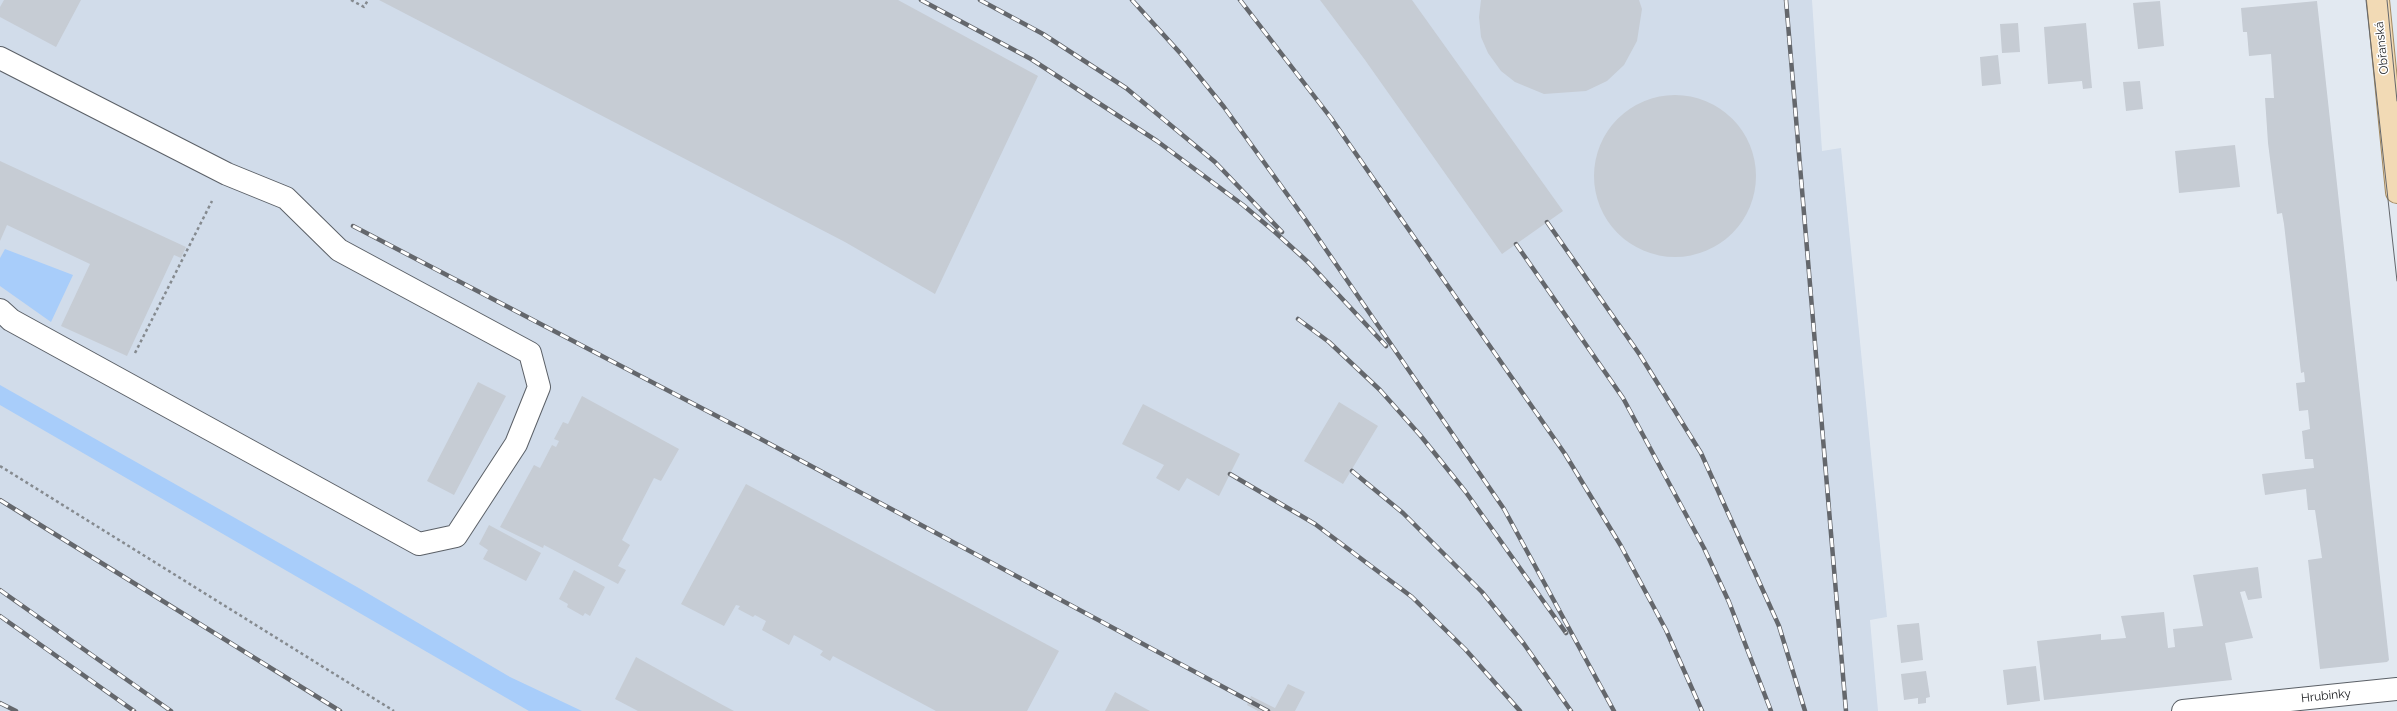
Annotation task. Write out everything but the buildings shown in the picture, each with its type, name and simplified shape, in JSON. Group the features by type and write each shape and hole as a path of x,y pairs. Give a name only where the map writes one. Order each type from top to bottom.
{"main road":[{"name":"Obřanská","path":"2378,0 2397,192"}],"street":[{"path":"0,58 227,174 286,198 339,250 530,353 539,387 516,444 456,536 419,544 12,320 0,310"},
{"name":"Hrubinky","path":"2182,711 2397,689"}],"path":[{"path":"351,0 364,7 368,0"},
{"path":"121,380 207,211"},
{"path":"0,466 394,711"}],"shaded area":[{"path":"0,0 1812,0 1822,151 1841,148 1887,617 1870,620 1878,711 0,711"},
{"path":"5,249 73,275 51,322 0,286 0,258"},
{"path":"0,385 357,587 510,677 582,711 529,711 0,405"}],"tram line":[{"path":"2366,0 2397,281"},
{"path":"2387,0 2397,101"}],"railway":[{"path":"921,0 1031,59 1157,141 1243,205 1276,233 1309,263 1386,346"},
{"path":"980,0 1043,34 1126,88 1215,162 1282,232"},
{"path":"1132,0 1181,54 1224,107 1305,219 1504,509 1614,711"},
{"path":"1240,0 1331,118 1565,454 1621,546 1666,630 1702,711"},
{"path":"1786,0 1846,711"},
{"path":"1547,222 1640,355 1701,453 1779,626 1805,711"},
{"path":"353,226 757,437 1268,711"},
{"path":"1516,244 1623,398 1704,548 1729,602 1771,711"},
{"path":"1298,319 1329,342 1380,390 1420,435 1465,491 1566,633"},
{"path":"1352,471 1403,513 1482,592 1524,644 1571,711"},
{"path":"1230,474 1315,524 1412,597 1465,649 1520,711"},
{"path":"0,500 340,711"},
{"path":"0,590 171,711"},
{"path":"0,616 134,711"},
{"path":"0,703 16,711"}]}
